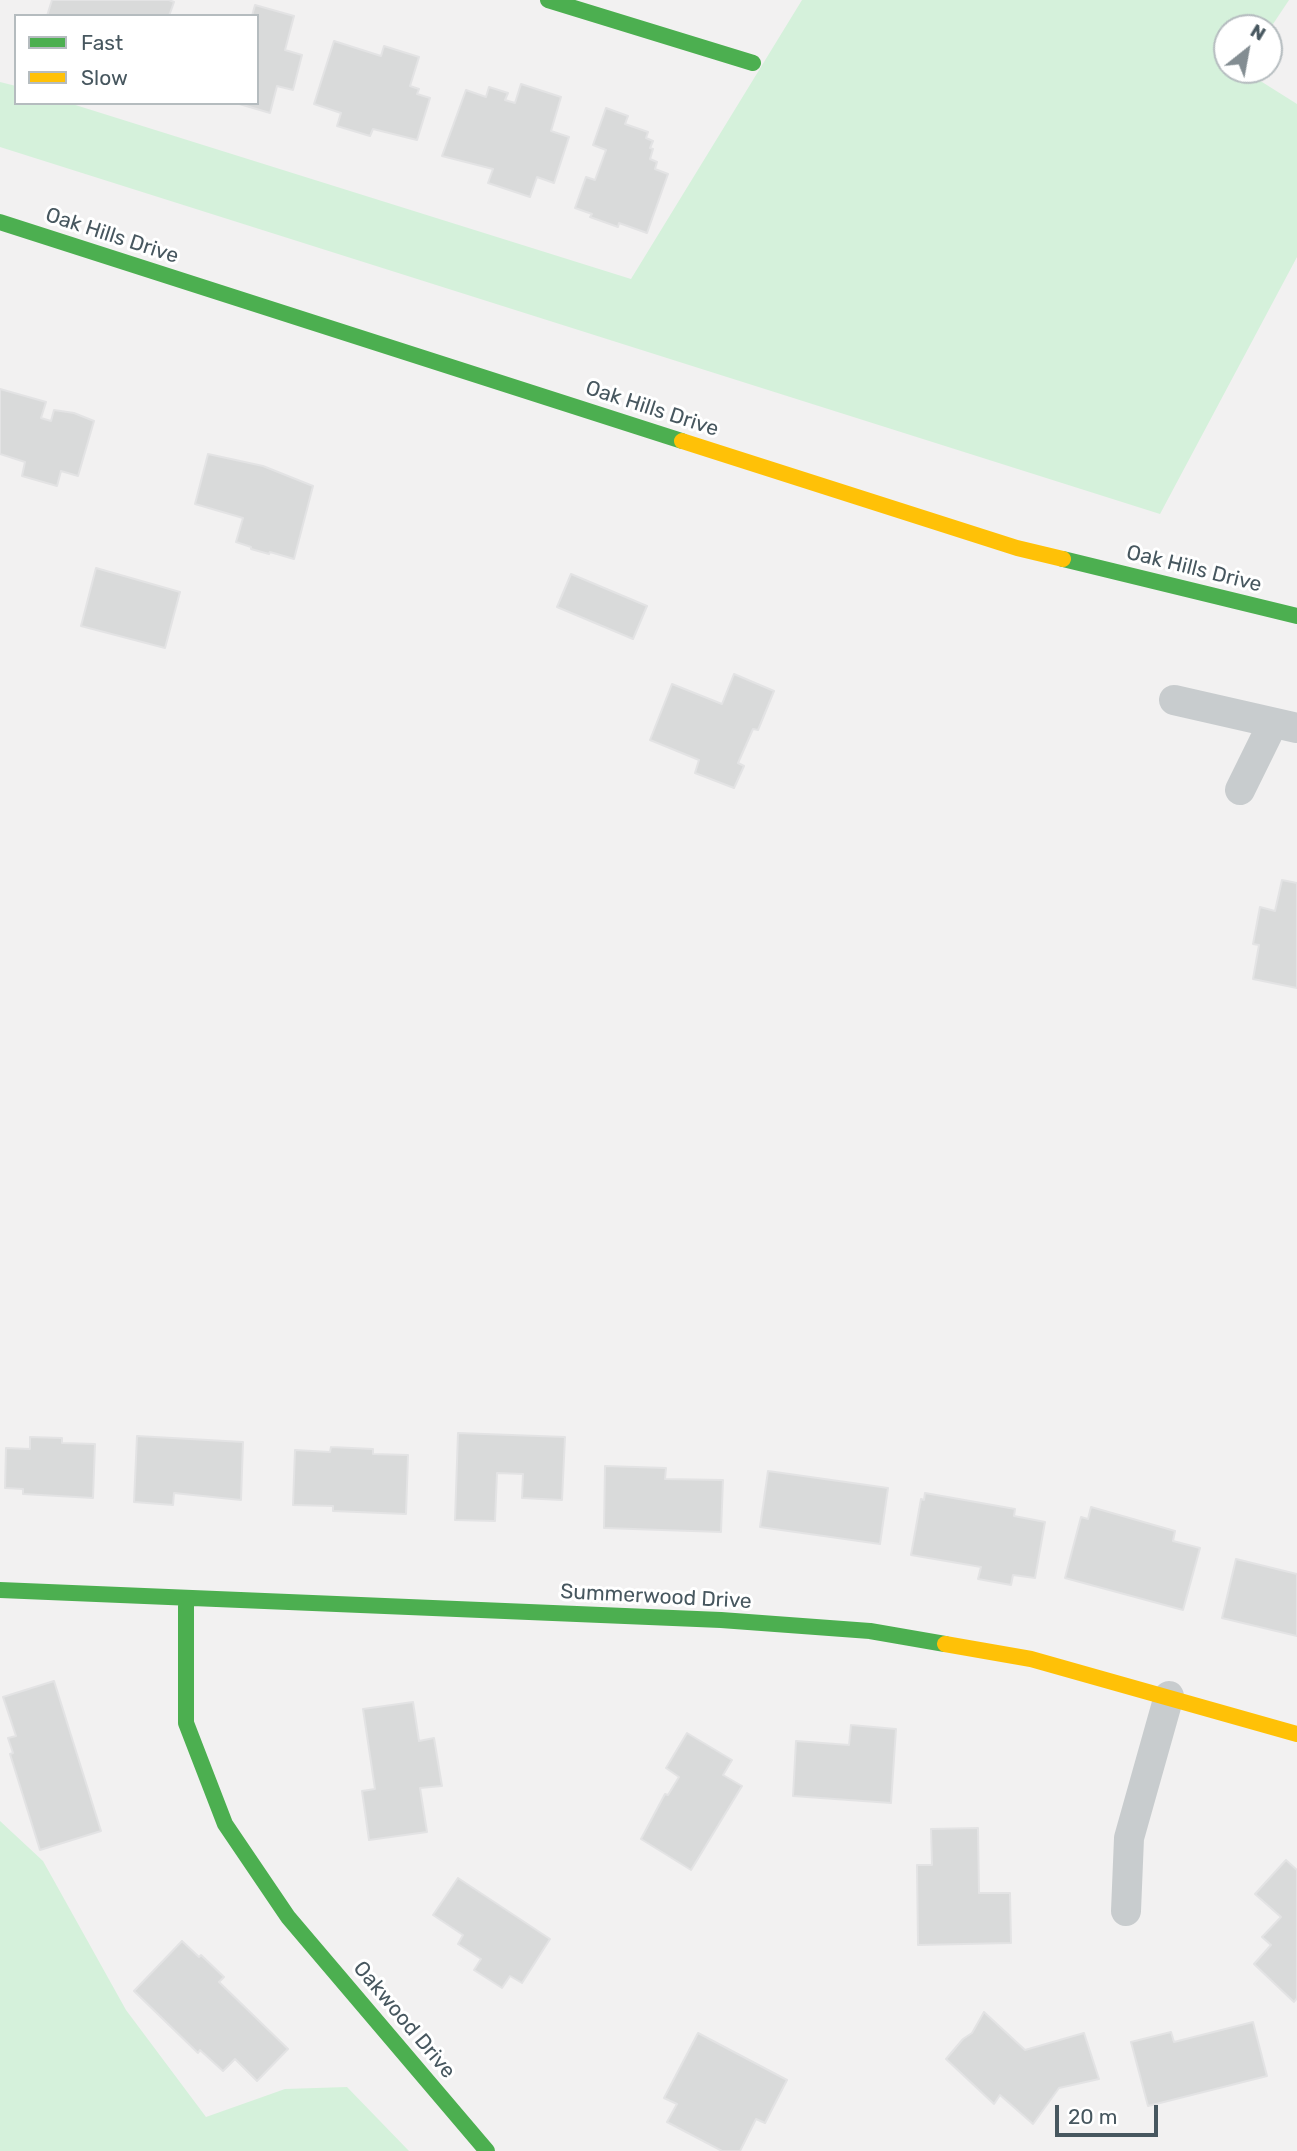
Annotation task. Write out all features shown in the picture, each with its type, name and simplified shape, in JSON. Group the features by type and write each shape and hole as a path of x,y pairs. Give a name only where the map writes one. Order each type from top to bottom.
{"street":[{"path":"548,0 753,63"},
{"name":"Oak Hills Drive","path":"0,222 1017,548 1297,616"},
{"path":"1174,700 1285,725 1240,790"},
{"name":"Summerwood Drive","path":"0,1590 708,1619 870,1631 1031,1659 1297,1734"},
{"name":"Oakwood Drive","path":"186,1598 186,1723 225,1824 288,1917 487,2151"},
{"path":"1126,1911 1129,1838 1169,1696"}],"green space":[{"path":"802,0 1289,0 1280,14 1213,14 1213,84 1265,84 1297,104 1297,257 1160,514 0,147 0,82 14,86 14,105 75,105 631,279"},
{"path":"0,1821 43,1861 126,2010 206,2117 285,2089 347,2087 409,2151 0,2151"}],"building":[{"path":"52,0 174,2 170,14 48,14"},
{"path":"255,5 294,16 285,50 302,55 293,90 277,86 270,113 243,105 259,105 259,14 253,14"},
{"path":"334,41 381,56 384,46 419,57 410,86 419,89 417,94 430,98 417,140 373,129 370,136 337,126 341,113 314,104"},
{"path":"521,84 561,97 551,131 569,137 554,183 537,177 530,197 488,183 493,169 442,156 466,90 486,97 489,87 508,93 505,100 515,103"},
{"path":"606,108 628,116 625,124 648,132 646,138 653,141 650,159 657,162 655,169 668,174 647,233 619,223 618,227 590,217 592,214 575,208 586,177 595,180 606,150 593,145"},
{"path":"0,389 46,402 41,418 51,421 54,410 74,413 94,421 78,476 61,471 57,486 22,476 25,462 0,454"},
{"path":"208,454 263,466 313,486 294,559 251,549 236,542 243,518 195,504"},
{"path":"96,568 180,592 165,648 81,626"},
{"path":"571,574 647,606 633,639 557,607"},
{"path":"734,674 774,691 758,730 753,729 738,763 744,766 734,788 695,773 699,760 650,740 672,684 722,704"},
{"path":"1282,880 1297,883 1297,988 1253,979 1259,945 1253,944 1260,907 1275,911"},
{"path":"458,1433 565,1437 562,1500 522,1498 523,1474 497,1473 495,1521 455,1520"},
{"path":"137,1436 243,1442 241,1500 174,1493 173,1505 134,1502"},
{"path":"30,1437 62,1438 62,1443 95,1444 93,1498 23,1494 23,1489 5,1488 6,1448 30,1449"},
{"path":"331,1447 373,1449 373,1454 408,1455 406,1514 333,1511 333,1506 293,1505 295,1450 330,1452"},
{"path":"605,1466 666,1468 665,1479 723,1480 721,1532 604,1528"},
{"path":"768,1471 888,1488 880,1544 760,1527"},
{"path":"925,1493 1015,1509 1014,1516 1045,1522 1035,1578 1013,1575 1011,1585 978,1579 981,1567 911,1555 921,1499 924,1500"},
{"path":"1091,1507 1175,1531 1173,1541 1200,1548 1183,1610 1065,1578 1081,1517 1088,1519"},
{"path":"1236,1559 1297,1574 1297,1636 1222,1618"},
{"path":"54,1681 101,1831 40,1850 10,1754 13,1753 8,1738 16,1736 3,1697"},
{"path":"413,1702 419,1741 434,1738 442,1786 420,1788 427,1832 369,1840 362,1791 375,1789 363,1709"},
{"path":"851,1725 896,1729 891,1803 793,1796 796,1741 849,1745"},
{"path":"687,1733 732,1760 723,1775 742,1786 691,1870 641,1839 665,1794 668,1795 679,1777 666,1768"},
{"path":"978,1828 979,1893 1010,1893 1011,1943 918,1945 917,1865 932,1865 931,1829"},
{"path":"1286,1860 1297,1870 1297,1998 1294,2002 1254,1964 1271,1945 1262,1937 1281,1917 1255,1894"},
{"path":"458,1878 550,1939 522,1983 510,1976 502,1988 474,1970 481,1959 458,1944 463,1935 433,1915"},
{"path":"182,1941 224,1977 219,1982 288,2049 257,2081 235,2059 223,2071 200,2050 198,2053 134,1991"},
{"path":"984,2012 1025,2050 1084,2033 1099,2079 1059,2088 1033,2124 1000,2095 994,2104 946,2059 963,2039 972,2033"},
{"path":"1253,2022 1267,2076 1148,2106 1131,2042 1171,2032 1174,2042"},
{"path":"698,2033 787,2080 765,2123 756,2119 740,2151 722,2151 667,2122 677,2104 664,2098"}],"traffic: fast":[{"path":"548,0 753,63"},
{"path":"0,222 682,441"},
{"path":"1063,559 1297,616"},
{"path":"0,1590 721,1620 870,1631 945,1644"},
{"path":"186,1598 186,1723 225,1824 288,1917 487,2151"}],"traffic: slow":[{"path":"682,441 1017,548 1063,559"},
{"path":"945,1644 1031,1659 1297,1734"}]}
